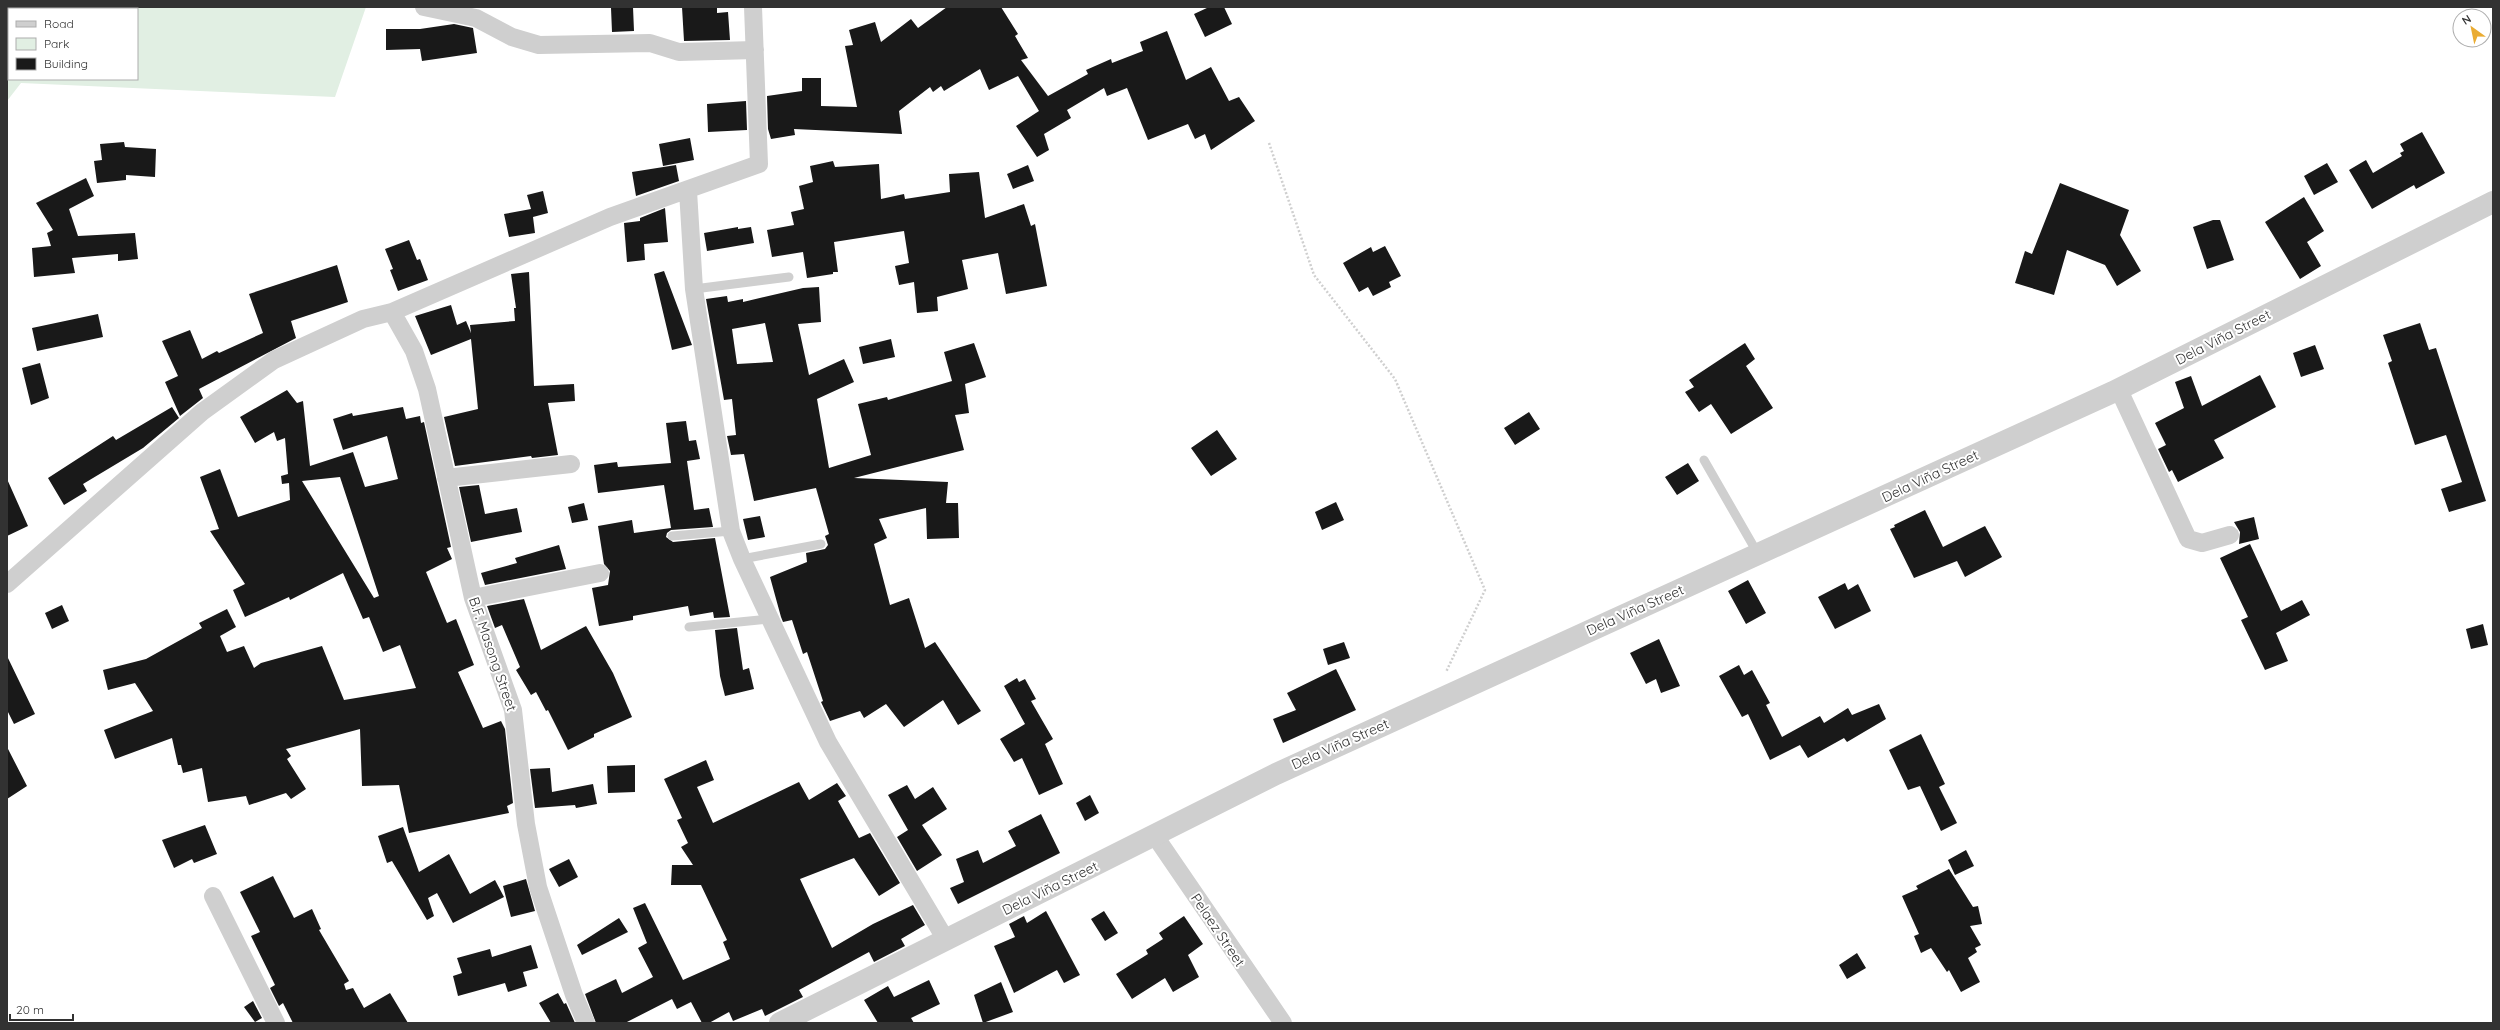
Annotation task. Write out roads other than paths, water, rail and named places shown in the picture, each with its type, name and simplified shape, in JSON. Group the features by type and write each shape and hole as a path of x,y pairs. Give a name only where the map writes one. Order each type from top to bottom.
{"street":[{"path":"424,7 476,18 512,37 540,45 650,44 679,52 755,50"},
{"path":"7,584 202,412 274,360 363,319 392,312 610,217 688,191 759,164 753,7"},
{"path":"688,191 694,289 731,531 742,560 769,619 828,742 946,940"},
{"name":"Dela Viña Street","path":"780,1023 1156,836 1276,774 2119,390 2493,202"},
{"name":"B.F. Masong Street","path":"392,312 414,351 427,389 473,598 513,710 526,824 538,887 574,995 586,1023"},
{"path":"2119,390 2188,539 2202,543 2230,535"},
{"path":"446,478 571,464"},
{"path":"473,598 600,573"},
{"name":"Pelaez Street","path":"1156,836 1282,1023"},
{"path":"213,896 276,1023"}],"lane":[{"path":"694,289 789,277"},
{"path":"1704,460 1758,554"},
{"path":"672,536 731,531"},
{"path":"742,560 821,544"},
{"path":"689,627 769,619"}]}
